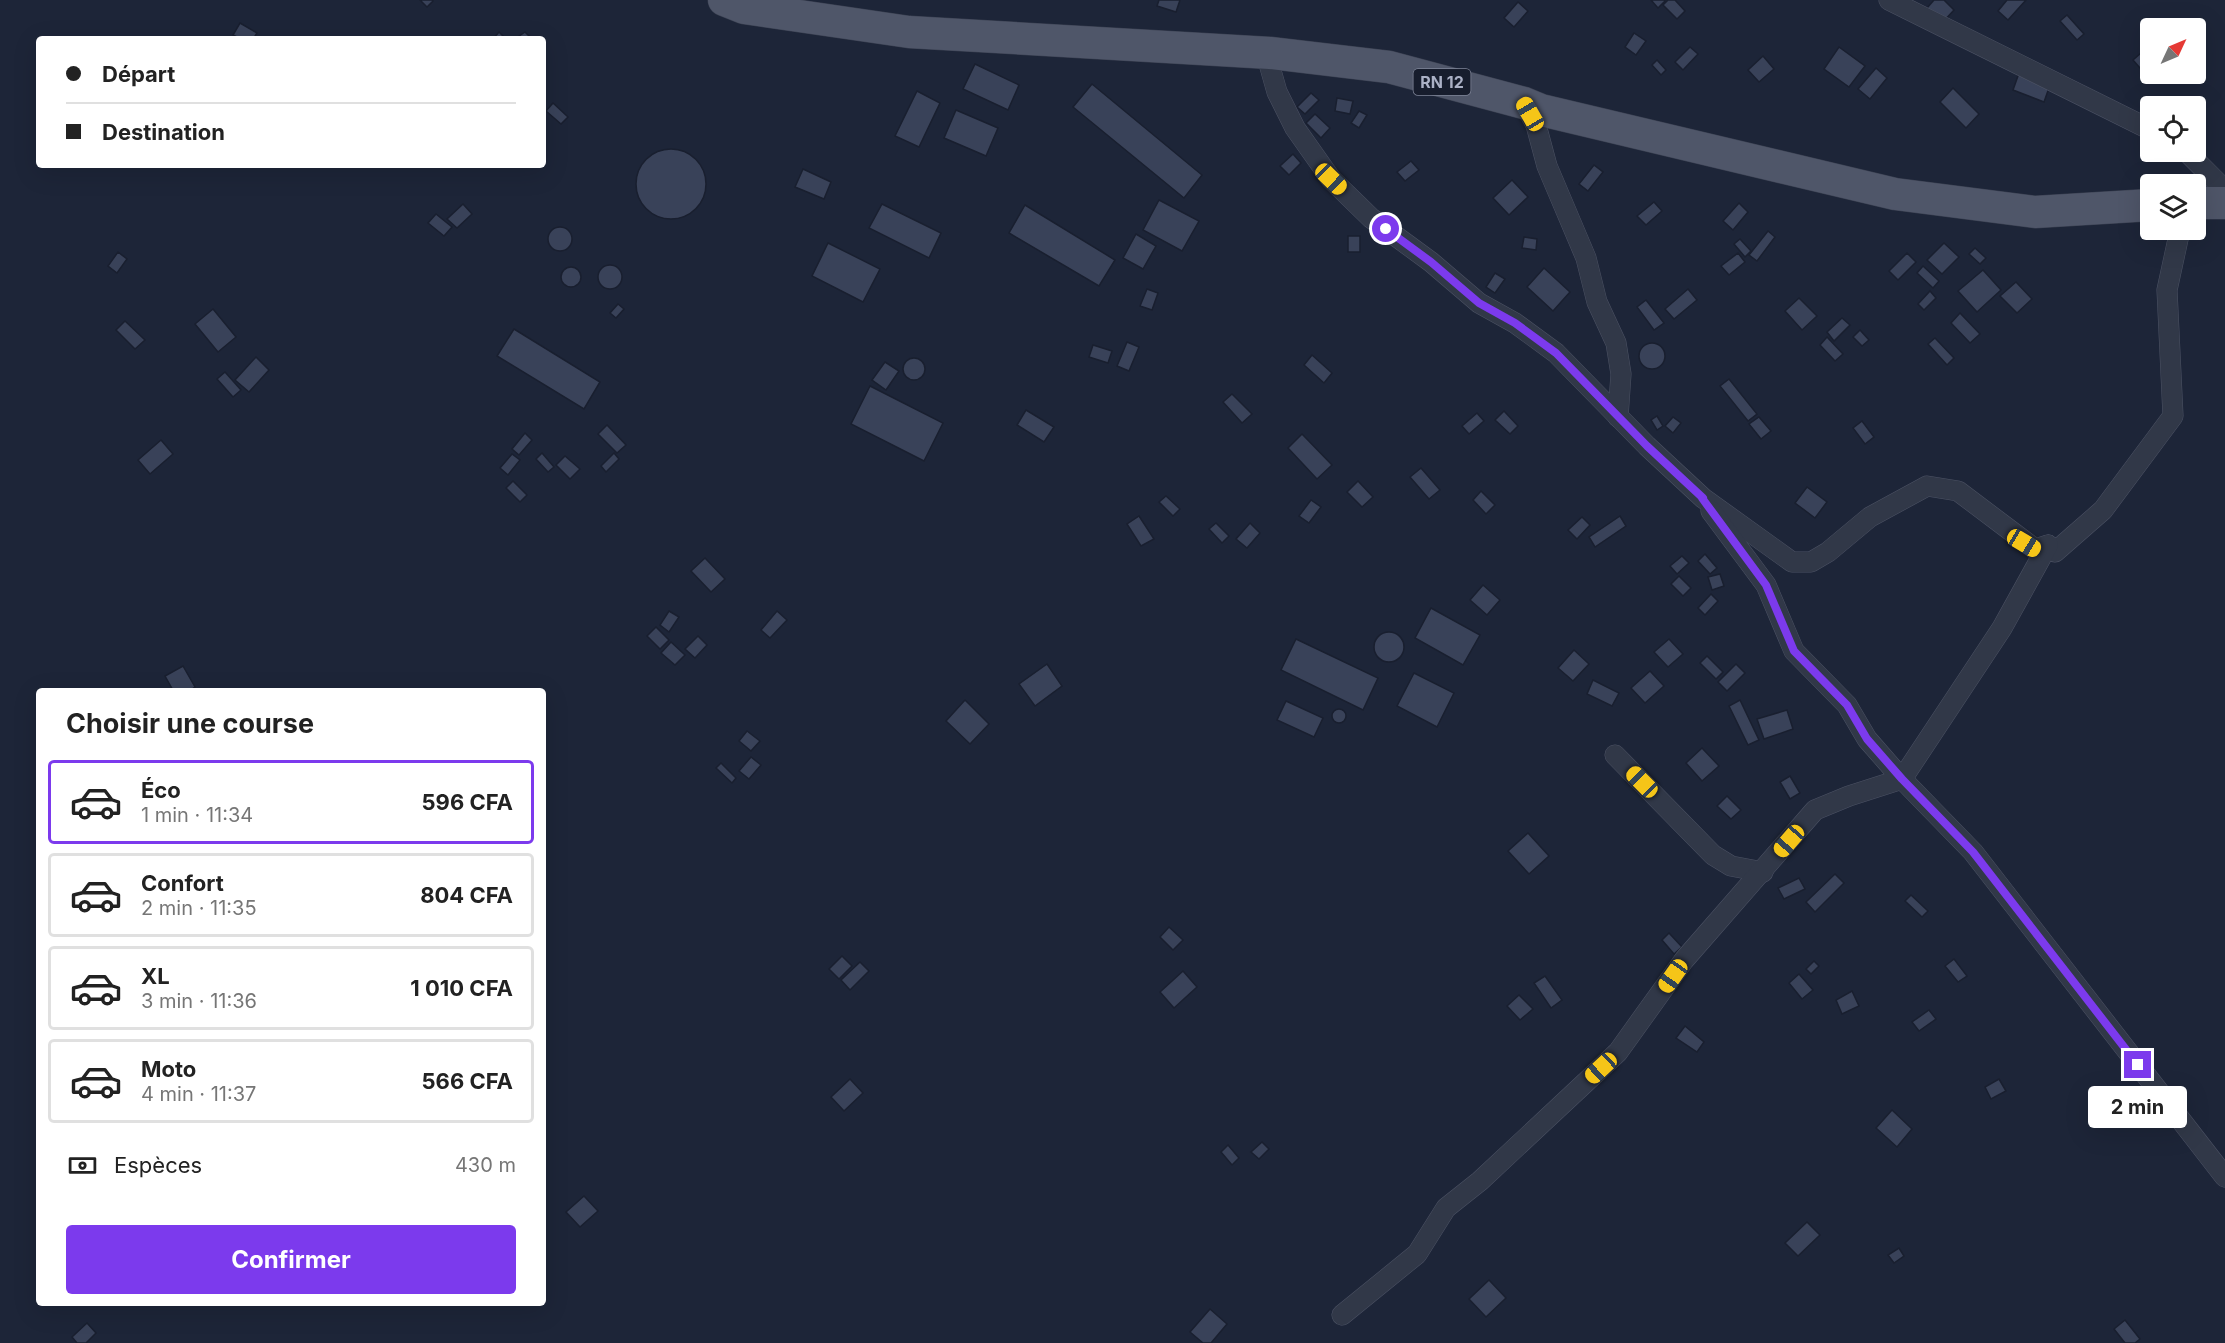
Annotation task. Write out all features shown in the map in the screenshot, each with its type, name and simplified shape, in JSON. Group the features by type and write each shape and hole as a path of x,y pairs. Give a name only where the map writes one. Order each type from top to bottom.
{"main road":[{"name":"RN 12","path":"724,0 744,8 909,32 1266,53 1389,67 1524,103 1541,110 1895,194 2035,212 2140,206"},
{"path":"2206,203 2225,203"}],"street":[{"path":"1888,0 2140,125"},
{"path":"1266,53 1277,92 1295,128 1331,179 1371,218 1431,262 1479,303 1515,323 1556,353 1618,417 1703,498 1792,562 1811,562 1855,531 1870,517 1927,486 1958,491 2035,549 2048,545"},
{"path":"1524,103 1536,125 1547,166 1586,258 1597,302 1616,343 1621,374 1618,417"},
{"path":"2197,162 2225,190"},
{"path":"2048,545 2055,552 2103,510 2173,416 2167,290 2178,240"},
{"path":"1703,498 1766,585 1794,651 1847,705 1867,739 1902,779 1973,852 2225,1177"},
{"path":"1342,1315 1417,1254 1446,1208 1480,1181 1618,1052 1684,960 1815,810 1902,779 2002,628 2048,545"},
{"path":"1616,755 1713,855 1731,866 1763,872"}],"building":[{"path":"420,0 432,0 433,1 427,7"},
{"path":"1159,0 1180,0 1176,12 1157,6"},
{"path":"1651,0 1664,0 1665,1 1658,8"},
{"path":"1668,0 1675,0 1685,11 1677,19 1663,5"},
{"path":"1934,0 1944,0 1954,10 1942,23 1927,8"},
{"path":"2007,0 2026,0 2008,20 1998,11"},
{"path":"1518,2 1528,11 1514,27 1504,18"},
{"path":"2067,15 2084,34 2077,40 2060,21"},
{"path":"240,23 257,33 255,36 233,35"},
{"path":"1634,33 1646,41 1636,55 1625,47"},
{"path":"1690,47 1698,54 1683,70 1675,62"},
{"path":"1839,47 1865,66 1849,87 1824,69"},
{"path":"2140,54 2140,68 2133,60"},
{"path":"1763,56 1774,69 1759,82 1748,70"},
{"path":"1657,60 1666,70 1661,75 1652,65"},
{"path":"975,64 1019,85 1008,110 963,89"},
{"path":"1876,68 1887,78 1870,99 1858,89"},
{"path":"2019,73 2050,85 2044,102 2013,90"},
{"path":"1092,84 1202,175 1184,198 1073,107"},
{"path":"1953,88 1979,114 1966,128 1940,102"},
{"path":"917,91 940,103 919,147 895,136"},
{"path":"1311,93 1319,100 1305,114 1297,107"},
{"path":"1337,98 1353,101 1350,114 1335,111"},
{"path":"553,103 568,117 561,124 546,111"},
{"path":"956,110 998,128 986,156 944,138"},
{"path":"1359,111 1367,115 1359,128 1351,123"},
{"path":"1315,114 1330,128 1321,138 1306,123"},
{"path":"671,149 684,152 696,159 703,171 706,184 703,197 696,209 684,216 671,219 658,216 646,209 639,197 636,184 639,171 646,159 658,152"},
{"path":"1293,154 1301,163 1289,175 1280,166"},
{"path":"1411,161 1419,170 1405,181 1397,172"},
{"path":"1594,165 1603,172 1588,191 1579,184"},
{"path":"803,169 831,182 824,199 795,187"},
{"path":"1512,180 1528,197 1509,215 1493,198"},
{"path":"1159,200 1199,221 1182,251 1143,230"},
{"path":"1654,202 1662,211 1646,225 1637,216"},
{"path":"1739,203 1748,212 1733,230 1723,221"},
{"path":"463,204 472,214 457,228 447,219"},
{"path":"882,204 941,233 929,258 869,228"},
{"path":"1025,205 1115,260 1099,286 1009,233"},
{"path":"436,214 452,227 444,236 428,223"},
{"path":"560,227 569,230 572,239 569,248 560,251 551,248 548,239 551,230"},
{"path":"1768,231 1775,237 1757,261 1749,255"},
{"path":"1136,234 1156,246 1143,269 1123,258"},
{"path":"1348,236 1360,236 1360,252 1348,252"},
{"path":"1524,237 1537,239 1536,250 1522,248"},
{"path":"1740,239 1751,251 1745,257 1734,244"},
{"path":"828,243 880,269 863,302 812,276"},
{"path":"1944,243 1959,257 1942,274 1927,260"},
{"path":"1975,248 1986,258 1980,264 1969,254"},
{"path":"118,252 127,259 117,273 108,266"},
{"path":"1738,253 1745,262 1729,275 1721,266"},
{"path":"1907,253 1916,262 1898,280 1889,271"},
{"path":"610,265 619,268 622,277 619,286 610,289 601,286 598,277 601,268"},
{"path":"1923,266 1939,281 1933,288 1917,273"},
{"path":"571,267 578,270 581,277 578,284 571,287 564,284 561,277 564,270"},
{"path":"1544,268 1570,292 1553,311 1527,287"},
{"path":"1983,270 2001,290 1977,312 1958,291"},
{"path":"1495,273 1505,279 1495,293 1486,287"},
{"path":"2016,282 2032,299 2017,313 2000,296"},
{"path":"1147,289 1158,293 1152,310 1140,306"},
{"path":"1688,289 1697,300 1674,319 1665,309"},
{"path":"1930,291 1936,298 1924,310 1918,304"},
{"path":"1799,298 1817,316 1802,330 1785,311"},
{"path":"1646,300 1664,323 1654,330 1637,307"},
{"path":"618,304 624,309 616,318 610,313"},
{"path":"213,309 236,337 218,352 195,324"},
{"path":"1960,313 1980,334 1970,343 1951,323"},
{"path":"1842,318 1850,325 1834,341 1827,332"},
{"path":"125,321 145,340 135,349 116,330"},
{"path":"514,329 600,382 584,409 497,356"},
{"path":"1860,330 1869,340 1862,346 1853,337"},
{"path":"1827,337 1843,354 1835,361 1820,345"},
{"path":"1935,338 1954,358 1947,365 1928,344"},
{"path":"1127,342 1139,347 1129,371 1117,366"},
{"path":"1652,343 1661,347 1665,356 1661,365 1652,369 1643,365 1639,356 1643,347"},
{"path":"1093,345 1112,351 1108,363 1089,357"},
{"path":"1312,355 1332,373 1324,383 1304,365"},
{"path":"256,357 269,370 249,392 235,380"},
{"path":"914,358 922,361 925,369 922,377 914,380 906,377 903,369 906,361"},
{"path":"885,362 899,371 886,390 872,380"},
{"path":"225,372 241,390 233,397 217,379"},
{"path":"1729,379 1757,414 1748,421 1720,386"},
{"path":"870,386 943,423 924,461 851,424"},
{"path":"1232,394 1252,414 1242,423 1223,402"},
{"path":"1026,410 1054,427 1044,442 1017,425"},
{"path":"1504,411 1518,426 1510,434 1495,420"},
{"path":"1477,413 1484,421 1469,434 1462,426"},
{"path":"1657,416 1663,426 1657,430 1651,420"},
{"path":"1673,417 1681,423 1673,433 1665,426"},
{"path":"1759,417 1771,431 1761,439 1749,424"},
{"path":"1862,421 1874,437 1865,444 1853,428"},
{"path":"607,425 626,445 617,453 598,434"},
{"path":"525,433 532,440 519,455 512,449"},
{"path":"1302,434 1332,465 1317,479 1288,448"},
{"path":"161,440 173,454 150,474 138,460"},
{"path":"542,453 554,467 548,472 536,459"},
{"path":"614,453 619,459 606,472 601,466"},
{"path":"512,454 520,460 508,475 500,468"},
{"path":"565,456 580,469 570,479 556,465"},
{"path":"1421,468 1440,490 1429,499 1410,477"},
{"path":"513,481 527,495 520,502 506,488"},
{"path":"1358,481 1373,497 1362,507 1347,492"},
{"path":"1807,487 1827,502 1815,518 1795,503"},
{"path":"1481,491 1495,505 1486,514 1473,500"},
{"path":"1166,496 1180,509 1173,516 1159,502"},
{"path":"1311,500 1321,507 1309,523 1299,516"},
{"path":"1139,516 1154,539 1141,546 1127,524"},
{"path":"1620,516 1626,526 1595,547 1589,537"},
{"path":"1582,517 1590,525 1577,539 1568,530"},
{"path":"1216,523 1229,536 1222,543 1209,529"},
{"path":"1250,523 1260,533 1247,548 1236,539"},
{"path":"1705,554 1717,568 1710,574 1698,561"},
{"path":"1682,556 1689,563 1677,574 1670,566"},
{"path":"705,558 725,579 711,592 691,571"},
{"path":"1720,574 1724,586 1712,590 1708,577"},
{"path":"1679,576 1691,588 1683,596 1671,584"},
{"path":"1483,585 1500,600 1487,615 1470,600"},
{"path":"1711,594 1718,601 1705,615 1698,608"},
{"path":"1431,608 1480,635 1463,665 1415,638"},
{"path":"669,611 679,617 669,632 660,625"},
{"path":"777,611 787,620 770,638 761,630"},
{"path":"656,627 669,640 660,649 647,636"},
{"path":"1389,632 1399,637 1404,647 1399,657 1389,662 1379,657 1374,647 1379,637"},
{"path":"698,636 707,645 695,658 685,649"},
{"path":"1296,639 1378,678 1363,710 1281,670"},
{"path":"1669,639 1683,654 1668,667 1654,652"},
{"path":"671,642 685,655 675,665 661,653"},
{"path":"1574,650 1589,664 1573,681 1558,668"},
{"path":"1707,656 1723,672 1716,679 1700,663"},
{"path":"1047,664 1062,686 1035,706 1019,684"},
{"path":"1736,664 1745,673 1727,691 1718,682"},
{"path":"183,666 195,687 172,688 165,676"},
{"path":"1650,671 1664,686 1645,703 1631,688"},
{"path":"1414,673 1454,693 1437,727 1397,706"},
{"path":"1593,680 1619,693 1612,706 1587,694"},
{"path":"965,700 989,724 970,744 946,721"},
{"path":"1740,700 1759,740 1748,745 1729,706"},
{"path":"1286,701 1323,718 1314,737 1277,720"},
{"path":"1336,709 1342,709 1346,716 1342,723 1336,723 1332,719 1332,713"},
{"path":"1787,710 1793,729 1764,739 1757,719"},
{"path":"747,731 760,741 751,751 739,741"},
{"path":"1702,748 1719,766 1702,781 1686,763"},
{"path":"751,757 761,765 749,779 739,771"},
{"path":"721,763 736,778 732,783 716,768"},
{"path":"1790,776 1800,793 1790,799 1780,782"},
{"path":"1727,796 1741,810 1731,819 1717,806"},
{"path":"1528,833 1549,856 1529,874 1508,851"},
{"path":"1835,874 1844,883 1815,912 1806,902"},
{"path":"1799,878 1805,889 1784,899 1778,888"},
{"path":"1911,895 1928,911 1922,917 1905,901"},
{"path":"1169,927 1183,940 1173,950 1160,937"},
{"path":"1669,933 1682,947 1674,954 1662,940"},
{"path":"842,956 852,966 839,979 829,969"},
{"path":"1954,959 1967,976 1958,982 1945,966"},
{"path":"1814,961 1819,966 1811,974 1806,969"},
{"path":"860,962 869,971 850,990 841,980"},
{"path":"1183,971 1197,987 1174,1008 1160,992"},
{"path":"1799,974 1813,990 1802,999 1789,983"},
{"path":"1545,976 1562,1000 1551,1008 1534,983"},
{"path":"1852,991 1859,1006 1842,1014 1836,1000"},
{"path":"1519,995 1533,1009 1520,1020 1507,1006"},
{"path":"1929,1010 1936,1019 1919,1031 1912,1022"},
{"path":"1685,1026 1704,1042 1697,1052 1676,1038"},
{"path":"850,1079 863,1093 844,1111 831,1097"},
{"path":"1999,1079 2006,1091 1991,1099 1985,1087"},
{"path":"1892,1110 1912,1129 1897,1147 1876,1128"},
{"path":"1262,1142 1269,1149 1259,1159 1251,1152"},
{"path":"1228,1145 1239,1158 1232,1165 1221,1152"},
{"path":"584,1196 598,1211 580,1227 566,1212"},
{"path":"1807,1222 1820,1235 1798,1256 1785,1243"},
{"path":"1899,1248 1904,1256 1894,1263 1888,1255"},
{"path":"1489,1280 1506,1298 1486,1317 1469,1299"},
{"path":"1210,1309 1227,1324 1211,1343 1203,1343 1190,1332"},
{"path":"2125,1320 2140,1339 2135,1343 2125,1343 2114,1329"},
{"path":"87,1323 96,1333 86,1343 77,1343 72,1337"}],"route":[{"path":"1386,229 1431,262 1479,303 1515,323 1556,353 1647,446 1703,498 1766,585 1794,651 1847,705 1867,739 1902,779 1973,852 2138,1065"}]}
